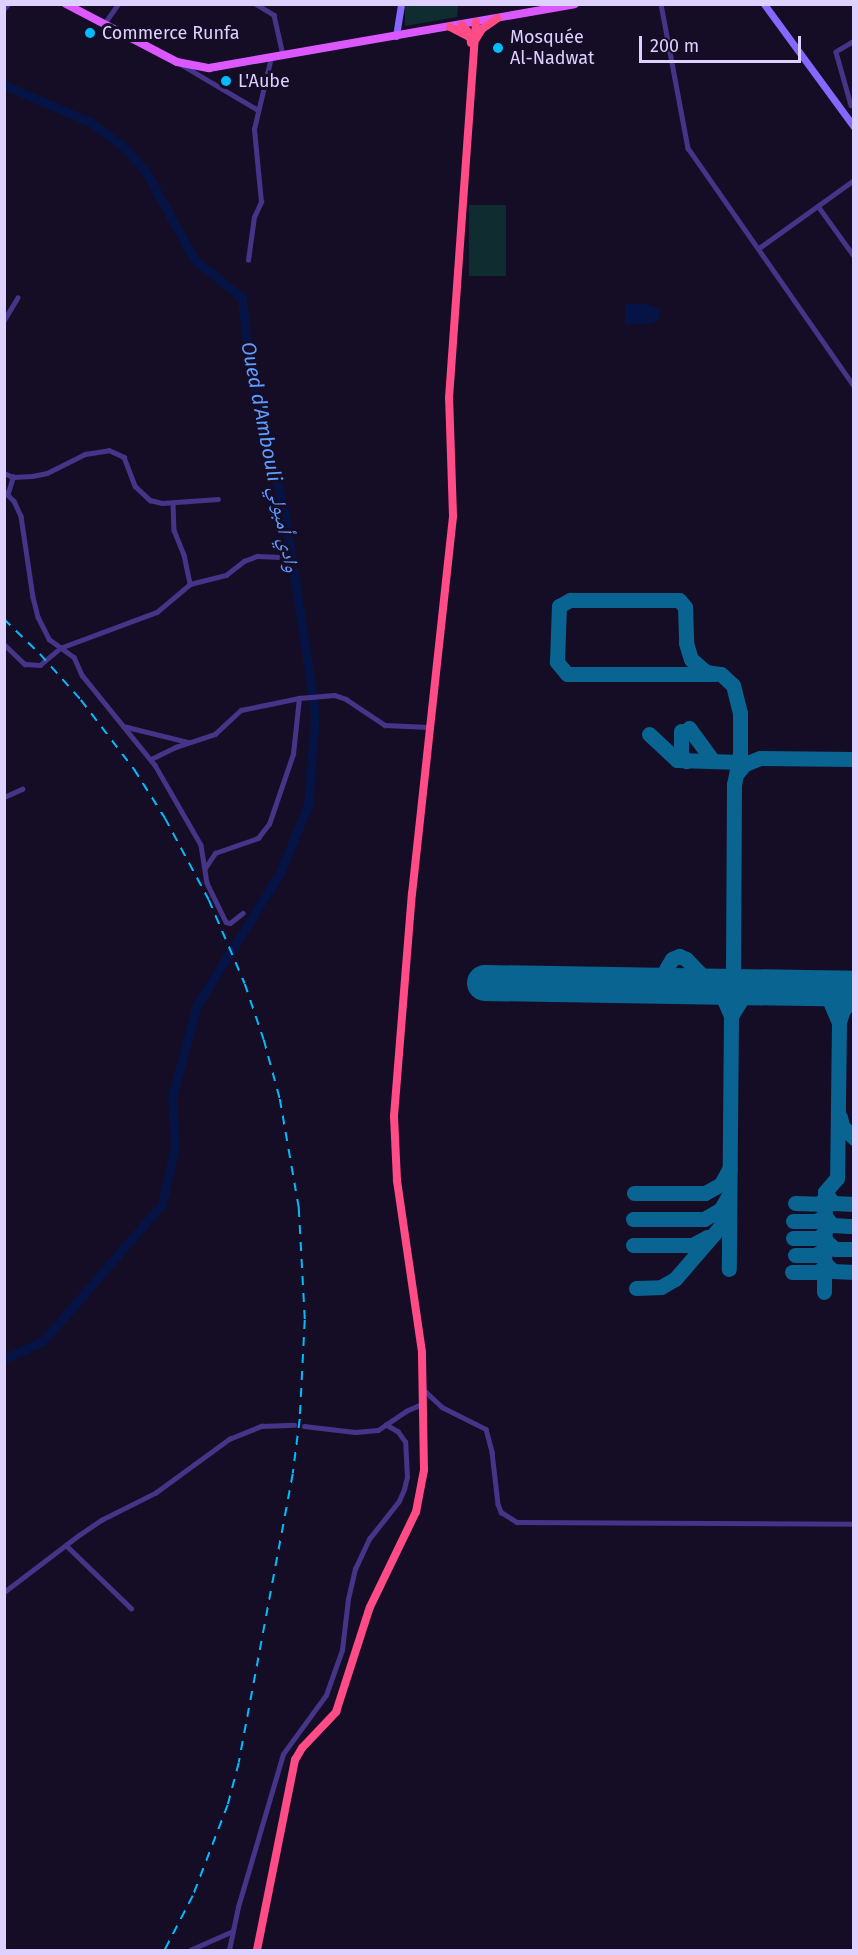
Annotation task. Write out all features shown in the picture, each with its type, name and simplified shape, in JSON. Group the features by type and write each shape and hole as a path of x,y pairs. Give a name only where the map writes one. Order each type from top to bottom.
{"highway":[{"path":"473,46 482,28 498,18"},
{"path":"257,1950 295,1760 302,1748 336,1713 370,1607 416,1512 424,1470 425,1392 419,1322 397,1180 394,1116 401,1010 428,727 453,516 449,398 476,22"},
{"path":"462,25 470,34 473,46"},
{"path":"450,27 463,32 473,46"}],"main road":[{"path":"66,4 177,62 209,68 574,4"}],"street":[{"path":"4,9 8,4"},
{"path":"104,24 118,4"},
{"path":"256,4 274,15 284,55"},
{"path":"396,36 401,4"},
{"path":"661,4 688,148 854,386"},
{"path":"764,4 771,8 854,128"},
{"path":"854,41 836,52 851,105 854,105"},
{"path":"248,260 254,217 261,202 254,129 271,57"},
{"path":"177,62 258,110"},
{"path":"759,248 854,180"},
{"path":"818,206 854,255"},
{"path":"4,320 17,298"},
{"path":"4,473 13,477 47,473 71,459 109,450 124,457 142,495 150,500 173,503 218,499"},
{"path":"13,477 6,492 21,516 26,537 33,597 38,617 49,639 74,657 82,675 151,759 201,845 207,884 226,922 230,923 243,913"},
{"path":"173,503 174,530 184,555 190,584"},
{"path":"4,644 25,664 40,665 60,648 144,619 166,606 190,584 226,575 244,561 257,556 282,557"},
{"path":"151,759 215,734 241,710 299,698 334,695 346,699 385,725 428,727"},
{"path":"204,870 215,853 258,838 269,824 293,754 299,698"},
{"path":"123,726 191,742"},
{"path":"4,797 22,789"},
{"path":"425,1392 442,1407 486,1429 492,1452 498,1504 501,1512 517,1522 854,1524"},
{"path":"304,1426 355,1432 378,1430 406,1411 425,1403"},
{"path":"4,1592 101,1520 155,1493 229,1439 261,1426 294,1425"},
{"path":"229,1950 283,1754 326,1695 342,1650 348,1599 355,1569 369,1539 399,1501 404,1489 407,1477 405,1442 398,1432 386,1425"},
{"path":"66,1545 132,1608"},
{"path":"190,1950 233,1931"}],"green space":[{"path":"405,5 458,5 457,17 405,26"},
{"path":"469,205 506,205 506,276 469,276"}],"shaded area":[{"path":"625,304 647,304 659,309 660,319 650,324 625,325"}],"waterway":[{"name":"Oued d'Ambouli وادي أمبولي","path":"4,85 90,122 125,148 146,172 194,259 242,298 249,367 285,515 312,692"},
{"name":"Oued d'Ambouli وادي أمبولي","path":"4,1359 43,1341 162,1204 175,1147 172,1097 197,1005 279,875 308,805 315,715 313,701"}],"taxiway":[{"path":"714,674 567,674 557,662 559,606 570,600 679,600 685,607 686,643 691,659 706,672 721,674 733,685 740,713 740,754 734,784 733,974 737,983 743,987"},
{"path":"689,728 713,761"},
{"path":"681,731 681,754 686,761"},
{"path":"649,734 677,760 740,762"},
{"path":"738,772 745,764 760,758 854,759"},
{"path":"673,986 666,969 672,959 679,956 686,959 707,981 721,987"},
{"path":"710,987 723,997 731,1016 729,1269"},
{"path":"731,1016 741,1000 754,987"},
{"path":"812,988 829,999 839,1022 837,1178 825,1192 824,1292"},
{"path":"839,1022 843,1010 854,997"},
{"path":"840,1117 842,1126 854,1138"},
{"path":"634,1193 705,1193 721,1184 730,1168"},
{"path":"825,1192 833,1203 854,1204"},
{"path":"633,1219 704,1219 721,1209 727,1198"},
{"path":"795,1203 819,1204 825,1198"},
{"path":"636,1288 661,1287 675,1279 719,1228 729,1211"},
{"path":"793,1221 816,1221 825,1216 832,1225 854,1226"},
{"path":"793,1238 818,1238 825,1232"},
{"path":"633,1245 692,1245 707,1237"},
{"path":"825,1240 835,1249 854,1249"},
{"path":"795,1255 815,1255 825,1250"},
{"path":"825,1263 833,1271 854,1272"},
{"path":"792,1272 817,1272 825,1267"}],"runway":[{"path":"485,983 854,989"}],"railway":[{"path":"4,619 40,654 81,700 134,769 165,818 209,900 245,984 264,1040 280,1099 299,1208 305,1320 300,1419 293,1474 239,1763 228,1805 193,1896 165,1950"}],"place":[{"name":"Commerce Runfa","path":"90,33"},
{"name":"Mosquée Al-Nadwat","path":"498,48"},
{"name":"L'Aube","path":"226,81"}]}
